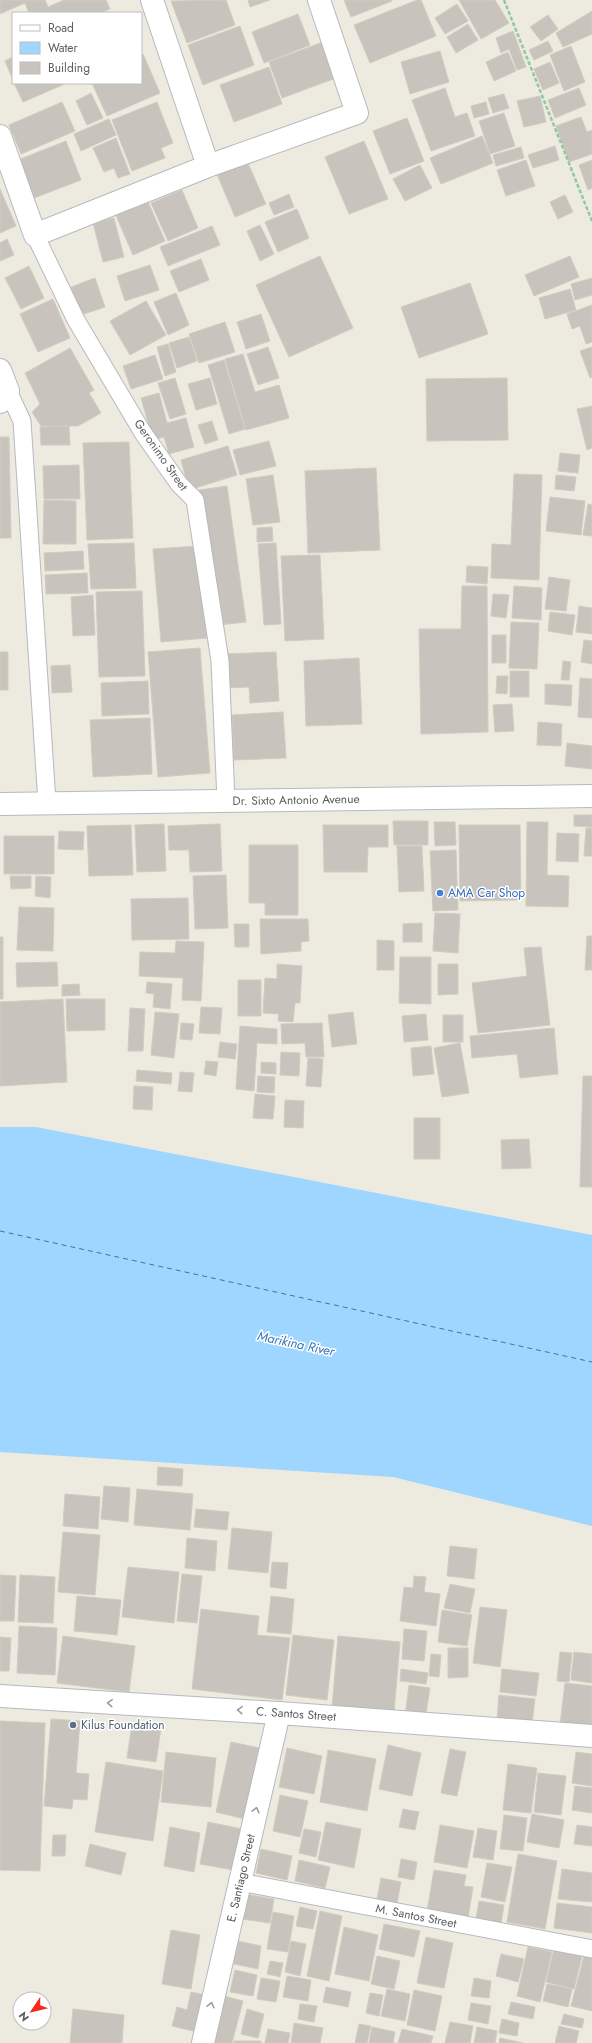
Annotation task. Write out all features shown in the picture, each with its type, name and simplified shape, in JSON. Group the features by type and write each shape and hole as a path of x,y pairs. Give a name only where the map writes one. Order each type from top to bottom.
{"street":[{"path":"152,0 208,166"},
{"path":"35,236 208,166 357,112 319,0"},
{"name":"Geronimo Street","path":"0,136 35,236"},
{"path":"0,370 4,397"},
{"name":"Dr. Sixto Antonio Avenue","path":"0,804 592,796"},
{"name":"C. Santos Street","path":"0,1696 278,1713 592,1736"},
{"name":"E. Santiago Street","path":"203,2043 278,1713"}],"lane":[{"name":"Geronimo Street","path":"35,236 76,320 143,433 179,484 194,500 220,661 226,801"},
{"path":"4,397 22,422 47,803"},
{"name":"M. Santos Street","path":"240,1882 592,1949"}],"path":[{"path":"504,0 592,221"}],"water":[{"name":"Marikina River","path":"0,1127 36,1127 592,1235 592,1526 393,1477 0,1452"}],"building":[{"path":"0,0 45,0 48,7 64,0 106,0 110,9 102,12 29,12 25,3 0,14"},
{"path":"226,0 235,25 187,43 171,1"},
{"path":"248,0 270,0 250,7"},
{"path":"344,0 392,0 392,1 351,17"},
{"path":"417,0 421,0 436,36 370,63 354,25"},
{"path":"459,0 495,0 509,23 481,39"},
{"path":"457,4 468,21 445,34 435,18"},
{"path":"592,11 592,34 563,47 556,33"},
{"path":"298,14 310,45 264,63 252,32"},
{"path":"548,15 558,29 541,41 530,27"},
{"path":"468,24 478,40 456,53 447,37"},
{"path":"240,26 254,65 203,85 188,45"},
{"path":"513,31 526,67 517,70 509,49 501,53 496,38"},
{"path":"548,41 553,51 534,60 529,50"},
{"path":"323,42 336,78 282,98 269,62"},
{"path":"571,46 585,82 564,91 550,55"},
{"path":"440,51 449,82 410,94 401,62"},
{"path":"508,52 516,71 494,81 486,62"},
{"path":"142,54 160,93 107,116 92,84 142,84"},
{"path":"12,58 12,78 5,61"},
{"path":"550,62 559,83 543,90 534,69"},
{"path":"269,67 282,104 234,122 220,85"},
{"path":"14,84 65,84 23,102"},
{"path":"445,88 455,117 467,113 475,136 431,151 412,100"},
{"path":"579,88 586,105 555,118 548,100"},
{"path":"91,93 103,118 87,125 76,101"},
{"path":"504,94 509,108 493,113 488,98"},
{"path":"540,96 546,122 524,127 517,101"},
{"path":"62,102 75,131 21,154 9,125"},
{"path":"157,102 173,143 161,148 165,158 132,171 112,120"},
{"path":"486,102 489,114 474,118 471,106"},
{"path":"504,113 515,146 490,154 479,121"},
{"path":"581,117 587,132 592,130 592,154 569,162 556,126"},
{"path":"407,118 424,161 390,174 373,131"},
{"path":"109,119 116,135 81,151 74,134"},
{"path":"482,136 493,163 441,184 430,158"},
{"path":"116,138 130,174 118,178 114,168 104,172 93,148"},
{"path":"66,141 81,180 34,198 18,160"},
{"path":"364,141 388,199 349,214 325,157"},
{"path":"555,146 559,160 533,168 528,155"},
{"path":"521,147 524,158 496,166 493,155"},
{"path":"526,160 535,186 506,196 497,170"},
{"path":"592,160 592,188 588,190 579,165"},
{"path":"247,161 266,204 235,217 217,174"},
{"path":"420,165 432,188 405,201 393,179"},
{"path":"0,189 16,226 0,233"},
{"path":"182,190 198,228 168,241 151,203"},
{"path":"289,194 294,207 274,215 269,203"},
{"path":"565,195 573,212 558,219 550,202"},
{"path":"146,197 165,241 133,255 114,211"},
{"path":"297,209 309,238 278,252 265,222"},
{"path":"114,218 124,257 103,262 93,223"},
{"path":"260,225 274,254 260,261 247,231"},
{"path":"212,226 220,245 168,266 160,247"},
{"path":"7,239 14,255 0,261 0,243"},
{"path":"320,256 353,328 289,357 256,285"},
{"path":"570,256 579,277 534,296 525,275"},
{"path":"201,259 209,280 179,292 170,271"},
{"path":"150,265 159,290 125,301 117,276"},
{"path":"29,266 44,298 21,309 5,278"},
{"path":"95,278 105,307 81,315 71,287"},
{"path":"592,278 592,295 575,300 571,284"},
{"path":"470,283 488,334 419,358 401,307"},
{"path":"570,289 576,310 545,319 539,298"},
{"path":"176,293 189,325 168,335 154,302"},
{"path":"53,299 70,338 38,352 20,314"},
{"path":"146,301 166,335 130,355 110,321"},
{"path":"592,305 592,342 586,344 580,326 572,329 567,314"},
{"path":"261,314 270,341 246,349 237,322"},
{"path":"225,322 235,352 199,363 189,334"},
{"path":"189,337 197,361 177,368 169,343"},
{"path":"168,344 176,372 165,376 157,347"},
{"path":"268,347 279,378 258,385 247,354"},
{"path":"592,347 592,377 590,378 580,351"},
{"path":"70,348 94,390 89,393 101,413 78,426 41,426 32,412 40,404 25,373"},
{"path":"243,354 255,392 279,385 289,418 246,430 225,359"},
{"path":"155,355 163,379 131,389 123,366"},
{"path":"224,360 245,429 229,434 208,365"},
{"path":"175,378 186,414 170,419 158,383"},
{"path":"210,378 217,404 196,410 188,384"},
{"path":"507,378 508,440 427,441 426,379"},
{"path":"159,393 167,423 186,418 194,447 169,454 164,437 153,440 141,398"},
{"path":"592,406 592,448 587,450 577,409"},
{"path":"212,421 218,440 205,444 198,425"},
{"path":"69,426 70,445 41,445 40,427"},
{"path":"0,437 9,437 11,538 0,538"},
{"path":"269,441 276,466 240,475 233,450"},
{"path":"129,442 133,538 87,540 83,443"},
{"path":"228,446 237,475 189,490 181,460"},
{"path":"560,453 580,455 578,473 558,471"},
{"path":"79,465 80,499 44,499 43,466"},
{"path":"376,468 380,550 308,553 305,471"},
{"path":"514,474 542,475 539,580 491,578 492,544 511,545"},
{"path":"273,475 280,522 253,525 246,479"},
{"path":"556,475 576,477 574,491 555,489"},
{"path":"227,486 246,622 218,625 199,490"},
{"path":"550,497 585,501 581,535 546,531"},
{"path":"44,500 76,501 76,544 43,544"},
{"path":"588,504 592,505 592,536 583,535"},
{"path":"272,527 273,541 257,542 257,528"},
{"path":"134,543 136,588 91,589 88,544"},
{"path":"276,543 281,624 264,625 258,544"},
{"path":"198,546 207,638 161,642 153,549"},
{"path":"83,551 84,569 45,571 44,553"},
{"path":"320,555 324,639 285,641 281,556"},
{"path":"467,566 488,567 487,584 466,582"},
{"path":"87,573 88,593 46,594 45,575"},
{"path":"549,577 570,580 566,611 545,609"},
{"path":"462,586 487,586 488,732 421,734 419,629 461,629"},
{"path":"514,586 542,588 541,620 512,618"},
{"path":"142,591 145,676 99,677 96,592"},
{"path":"493,594 509,595 506,618 491,616"},
{"path":"93,595 95,635 73,636 71,597"},
{"path":"579,606 592,608 592,634 576,632"},
{"path":"550,612 575,615 572,635 548,631"},
{"path":"511,622 539,623 537,669 509,668"},
{"path":"492,635 506,635 506,663 492,663"},
{"path":"584,640 592,641 592,664 581,662"},
{"path":"200,648 210,773 158,777 148,652"},
{"path":"0,652 8,652 8,690 0,690"},
{"path":"276,652 279,701 250,703 249,687 226,688 224,654"},
{"path":"359,658 362,724 306,726 304,661"},
{"path":"563,661 571,662 569,680 561,680"},
{"path":"70,665 72,692 52,693 51,666"},
{"path":"510,671 529,671 529,697 510,697"},
{"path":"497,676 508,676 507,694 496,693"},
{"path":"580,678 592,679 592,718 578,717"},
{"path":"148,681 149,714 102,716 101,683"},
{"path":"545,684 572,685 571,706 545,704"},
{"path":"512,704 514,731 495,732 493,705"},
{"path":"283,712 286,758 234,760 232,715"},
{"path":"150,718 152,774 93,777 90,720"},
{"path":"538,722 562,724 561,746 537,745"},
{"path":"567,743 592,746 592,769 565,766"},
{"path":"574,815 592,815 592,827 574,826"},
{"path":"393,821 428,821 428,845 394,845"},
{"path":"434,822 455,822 456,845 435,846"},
{"path":"527,822 548,822 547,875 569,876 568,907 526,906"},
{"path":"164,824 166,871 137,872 135,825"},
{"path":"220,824 222,871 190,872 189,850 169,850 168,826"},
{"path":"131,825 133,875 89,876 87,826"},
{"path":"323,825 388,825 388,847 368,847 367,872 324,872"},
{"path":"459,825 520,825 521,900 460,901"},
{"path":"586,828 592,828 592,856 584,856"},
{"path":"59,831 84,832 83,850 58,849"},
{"path":"557,833 579,834 578,862 556,861"},
{"path":"4,836 54,836 54,874 4,874"},
{"path":"249,845 298,845 298,915 265,915 265,903 249,903"},
{"path":"397,846 422,846 424,891 399,892"},
{"path":"456,850 458,910 433,911 430,851"},
{"path":"226,875 228,928 195,929 193,876"},
{"path":"10,876 31,876 31,888 11,889"},
{"path":"36,876 51,877 50,898 35,896"},
{"path":"188,898 189,939 132,940 131,899"},
{"path":"19,907 54,908 53,951 17,950"},
{"path":"435,913 460,914 458,953 433,951"},
{"path":"260,919 308,919 309,941 301,942 301,951 261,954"},
{"path":"422,923 422,942 403,942 403,924"},
{"path":"234,924 249,924 249,947 235,947"},
{"path":"587,936 592,936 592,970 585,970"},
{"path":"0,937 3,937 3,999 0,999"},
{"path":"377,940 394,941 394,970 377,970"},
{"path":"176,941 204,942 201,1001 182,1000 183,978 139,976 140,952 175,953"},
{"path":"541,947 550,1025 478,1033 472,983 527,976 524,948"},
{"path":"400,957 431,957 431,1004 399,1003"},
{"path":"57,962 58,986 17,987 16,963"},
{"path":"277,964 302,966 300,1003 295,1003 293,1022 278,1021 279,1014 263,1013 265,978 277,979"},
{"path":"438,964 458,964 458,994 438,995"},
{"path":"238,980 261,980 261,1016 238,1016"},
{"path":"147,982 172,984 170,1009 153,1007 154,994 146,993"},
{"path":"79,984 80,995 62,996 62,985"},
{"path":"63,999 67,1082 0,1086 0,1002"},
{"path":"66,999 105,999 105,1030 67,1031"},
{"path":"201,1007 222,1008 220,1034 199,1033"},
{"path":"130,1008 145,1009 143,1051 128,1051"},
{"path":"155,1012 179,1014 174,1058 151,1055"},
{"path":"353,1012 357,1044 332,1047 328,1015"},
{"path":"426,1014 428,1040 404,1042 402,1016"},
{"path":"443,1015 463,1015 463,1042 443,1042"},
{"path":"181,1023 194,1024 192,1040 180,1039"},
{"path":"322,1023 324,1057 306,1057 305,1043 282,1044 281,1024"},
{"path":"240,1026 277,1029 277,1044 257,1043 254,1091 236,1089"},
{"path":"554,1028 558,1074 520,1078 517,1054 472,1058 470,1036"},
{"path":"220,1042 237,1044 235,1059 218,1057"},
{"path":"460,1043 469,1093 442,1097 434,1048"},
{"path":"431,1046 434,1074 413,1076 411,1048"},
{"path":"281,1052 300,1053 299,1076 280,1075"},
{"path":"308,1058 323,1059 321,1087 306,1086"},
{"path":"206,1061 218,1062 216,1076 204,1074"},
{"path":"261,1062 276,1063 276,1074 261,1073"},
{"path":"137,1070 172,1073 171,1084 136,1081"},
{"path":"180,1072 194,1073 192,1092 178,1091"},
{"path":"258,1076 275,1077 274,1093 257,1092"},
{"path":"583,1076 592,1076 592,1187 580,1187"},
{"path":"134,1086 153,1087 152,1110 133,1109"},
{"path":"255,1094 275,1096 273,1119 253,1118"},
{"path":"285,1100 304,1101 303,1128 284,1127"},
{"path":"414,1118 440,1118 440,1159 414,1159"},
{"path":"529,1139 531,1168 502,1169 501,1140"},
{"path":"158,1467 183,1469 182,1486 157,1485"},
{"path":"104,1486 130,1488 128,1522 101,1519"},
{"path":"137,1489 193,1494 190,1530 134,1525"},
{"path":"65,1494 100,1497 98,1529 63,1526"},
{"path":"196,1509 229,1512 227,1530 194,1527"},
{"path":"232,1528 272,1532 268,1573 228,1569"},
{"path":"63,1532 100,1535 95,1595 58,1592"},
{"path":"187,1538 217,1541 215,1571 185,1568"},
{"path":"450,1546 477,1549 474,1579 447,1576"},
{"path":"272,1562 288,1563 286,1589 270,1587"},
{"path":"128,1567 179,1572 174,1623 122,1617"},
{"path":"182,1574 202,1576 197,1623 177,1621"},
{"path":"0,1575 16,1576 14,1621 0,1621"},
{"path":"20,1575 55,1577 53,1623 18,1622"},
{"path":"414,1576 426,1577 424,1592 440,1594 436,1626 400,1621 404,1587 413,1588"},
{"path":"450,1584 475,1589 470,1613 444,1608"},
{"path":"77,1596 121,1600 117,1635 74,1631"},
{"path":"271,1596 294,1599 291,1634 267,1632"},
{"path":"480,1607 507,1610 500,1667 473,1663"},
{"path":"201,1609 259,1616 257,1635 290,1638 282,1700 192,1689"},
{"path":"442,1610 472,1615 467,1646 438,1642"},
{"path":"19,1626 57,1628 55,1675 17,1673"},
{"path":"404,1629 427,1631 424,1661 402,1659"},
{"path":"293,1635 334,1640 327,1700 286,1695"},
{"path":"63,1636 135,1646 129,1692 57,1683"},
{"path":"338,1636 400,1642 394,1713 332,1708"},
{"path":"0,1637 11,1638 9,1671 0,1671"},
{"path":"448,1648 468,1648 468,1677 448,1678"},
{"path":"560,1652 572,1653 569,1682 557,1681"},
{"path":"574,1652 592,1654 592,1683 571,1680"},
{"path":"431,1654 441,1655 439,1677 429,1676"},
{"path":"401,1669 428,1673 426,1684 400,1681"},
{"path":"502,1669 539,1673 536,1696 500,1692"},
{"path":"565,1683 592,1686 592,1729 560,1725"},
{"path":"409,1685 430,1688 425,1719 405,1716"},
{"path":"499,1695 535,1699 532,1723 497,1720"},
{"path":"51,1719 80,1721 76,1773 89,1774 87,1800 73,1799 72,1809 44,1806"},
{"path":"0,1721 45,1723 40,1871 0,1870"},
{"path":"132,1724 161,1728 156,1762 127,1758"},
{"path":"231,1742 264,1749 249,1820 216,1812"},
{"path":"388,1745 421,1753 412,1796 379,1789"},
{"path":"287,1748 322,1756 314,1794 279,1787"},
{"path":"450,1749 466,1752 457,1796 441,1793"},
{"path":"328,1750 376,1759 367,1811 320,1802"},
{"path":"166,1752 216,1758 211,1807 161,1802"},
{"path":"576,1752 592,1754 592,1786 572,1783"},
{"path":"106,1762 163,1771 153,1841 95,1832"},
{"path":"508,1764 537,1768 531,1813 503,1810"},
{"path":"538,1773 566,1776 561,1815 534,1812"},
{"path":"575,1786 592,1788 592,1813 572,1810"},
{"path":"280,1795 308,1801 300,1837 273,1831"},
{"path":"403,1809 419,1812 415,1830 399,1827"},
{"path":"532,1814 564,1820 559,1848 527,1842"},
{"path":"504,1815 527,1818 523,1851 500,1849"},
{"path":"208,1822 247,1830 239,1871 200,1864"},
{"path":"326,1822 361,1829 354,1868 318,1860"},
{"path":"440,1825 474,1831 467,1868 434,1862"},
{"path":"577,1825 592,1827 592,1846 574,1844"},
{"path":"170,1827 200,1833 194,1872 164,1866"},
{"path":"478,1828 497,1831 493,1860 473,1857"},
{"path":"304,1829 321,1832 316,1857 299,1853"},
{"path":"53,1835 66,1835 65,1856 52,1856"},
{"path":"90,1844 126,1853 121,1875 85,1866"},
{"path":"261,1849 292,1856 287,1880 256,1873"},
{"path":"518,1854 557,1861 545,1929 507,1922"},
{"path":"401,1859 417,1862 414,1880 398,1877"},
{"path":"299,1860 330,1867 325,1888 295,1881"},
{"path":"487,1863 512,1867 505,1902 481,1897"},
{"path":"562,1869 592,1873 592,1902 558,1899"},
{"path":"434,1870 466,1875 464,1886 473,1887 468,1918 427,1911"},
{"path":"381,1878 401,1882 397,1903 377,1899"},
{"path":"245,1894 274,1899 270,1923 242,1919"},
{"path":"479,1901 504,1905 501,1924 476,1919"},
{"path":"557,1903 592,1907 592,1933 554,1928"},
{"path":"300,1907 317,1911 313,1929 296,1926"},
{"path":"320,1911 342,1916 329,1981 307,1976"},
{"path":"273,1912 294,1916 288,1952 267,1949"},
{"path":"384,1924 420,1931 414,1957 379,1949"},
{"path":"344,1927 378,1935 369,1981 335,1974"},
{"path":"171,1930 200,1935 191,1989 162,1984"},
{"path":"426,1937 453,1943 444,1988 417,1983"},
{"path":"233,1940 261,1946 258,1969 229,1963"},
{"path":"291,1941 306,1944 300,1976 285,1972"},
{"path":"528,1947 552,1952 540,2002 517,1996"},
{"path":"554,1949 582,1956 574,1989 546,1982"},
{"path":"585,1952 592,1953 592,2011 571,2006"},
{"path":"501,1954 524,1959 518,1982 496,1976"},
{"path":"377,1956 400,1961 394,1989 371,1984"},
{"path":"270,1961 283,1963 280,1977 267,1974"},
{"path":"235,1970 257,1975 253,1996 230,1992"},
{"path":"287,1976 311,1980 308,2001 283,1997"},
{"path":"261,1978 280,1981 276,2002 257,1999"},
{"path":"474,1978 491,1981 489,1998 471,1996"},
{"path":"547,1984 572,1989 568,2007 543,2001"},
{"path":"326,1987 351,1992 348,2007 323,2002"},
{"path":"387,1989 410,1994 405,2021 381,2016"},
{"path":"414,1990 442,1996 435,2031 407,2025"},
{"path":"191,1992 206,1995 197,2032 172,2026 177,2007 187,2010"},
{"path":"370,1993 383,1995 379,2016 366,2013"},
{"path":"220,1995 243,2001 232,2043 210,2043"},
{"path":"511,2002 535,2007 533,2019 508,2014"},
{"path":"471,2003 491,2006 488,2024 468,2020"},
{"path":"300,2004 317,2006 314,2022 298,2019"},
{"path":"73,2009 124,2015 122,2043 70,2043"},
{"path":"247,2009 264,2014 258,2038 241,2034"},
{"path":"564,2014 584,2019 582,2028 561,2024"},
{"path":"502,2019 519,2023 517,2036 499,2033"},
{"path":"450,2022 473,2026 470,2043 445,2043"},
{"path":"294,2023 323,2028 320,2043 291,2043"},
{"path":"359,2024 371,2026 367,2043 355,2043"},
{"path":"559,2026 579,2031 576,2043 555,2043"},
{"path":"372,2027 395,2032 393,2043 369,2043"},
{"path":"477,2027 497,2031 495,2043 474,2043"},
{"path":"268,2029 290,2033 288,2043 265,2043"},
{"path":"402,2029 433,2036 431,2043 398,2043"},
{"path":"500,2038 523,2043 499,2043"},
{"path":"234,2041 261,2041 261,2043 234,2043"}],"ferry route":[{"path":"0,1231 592,1362"}],"place":[{"name":"AMA Car Shop","path":"440,893"},
{"name":"Kilus Foundation","path":"73,1725"}]}
